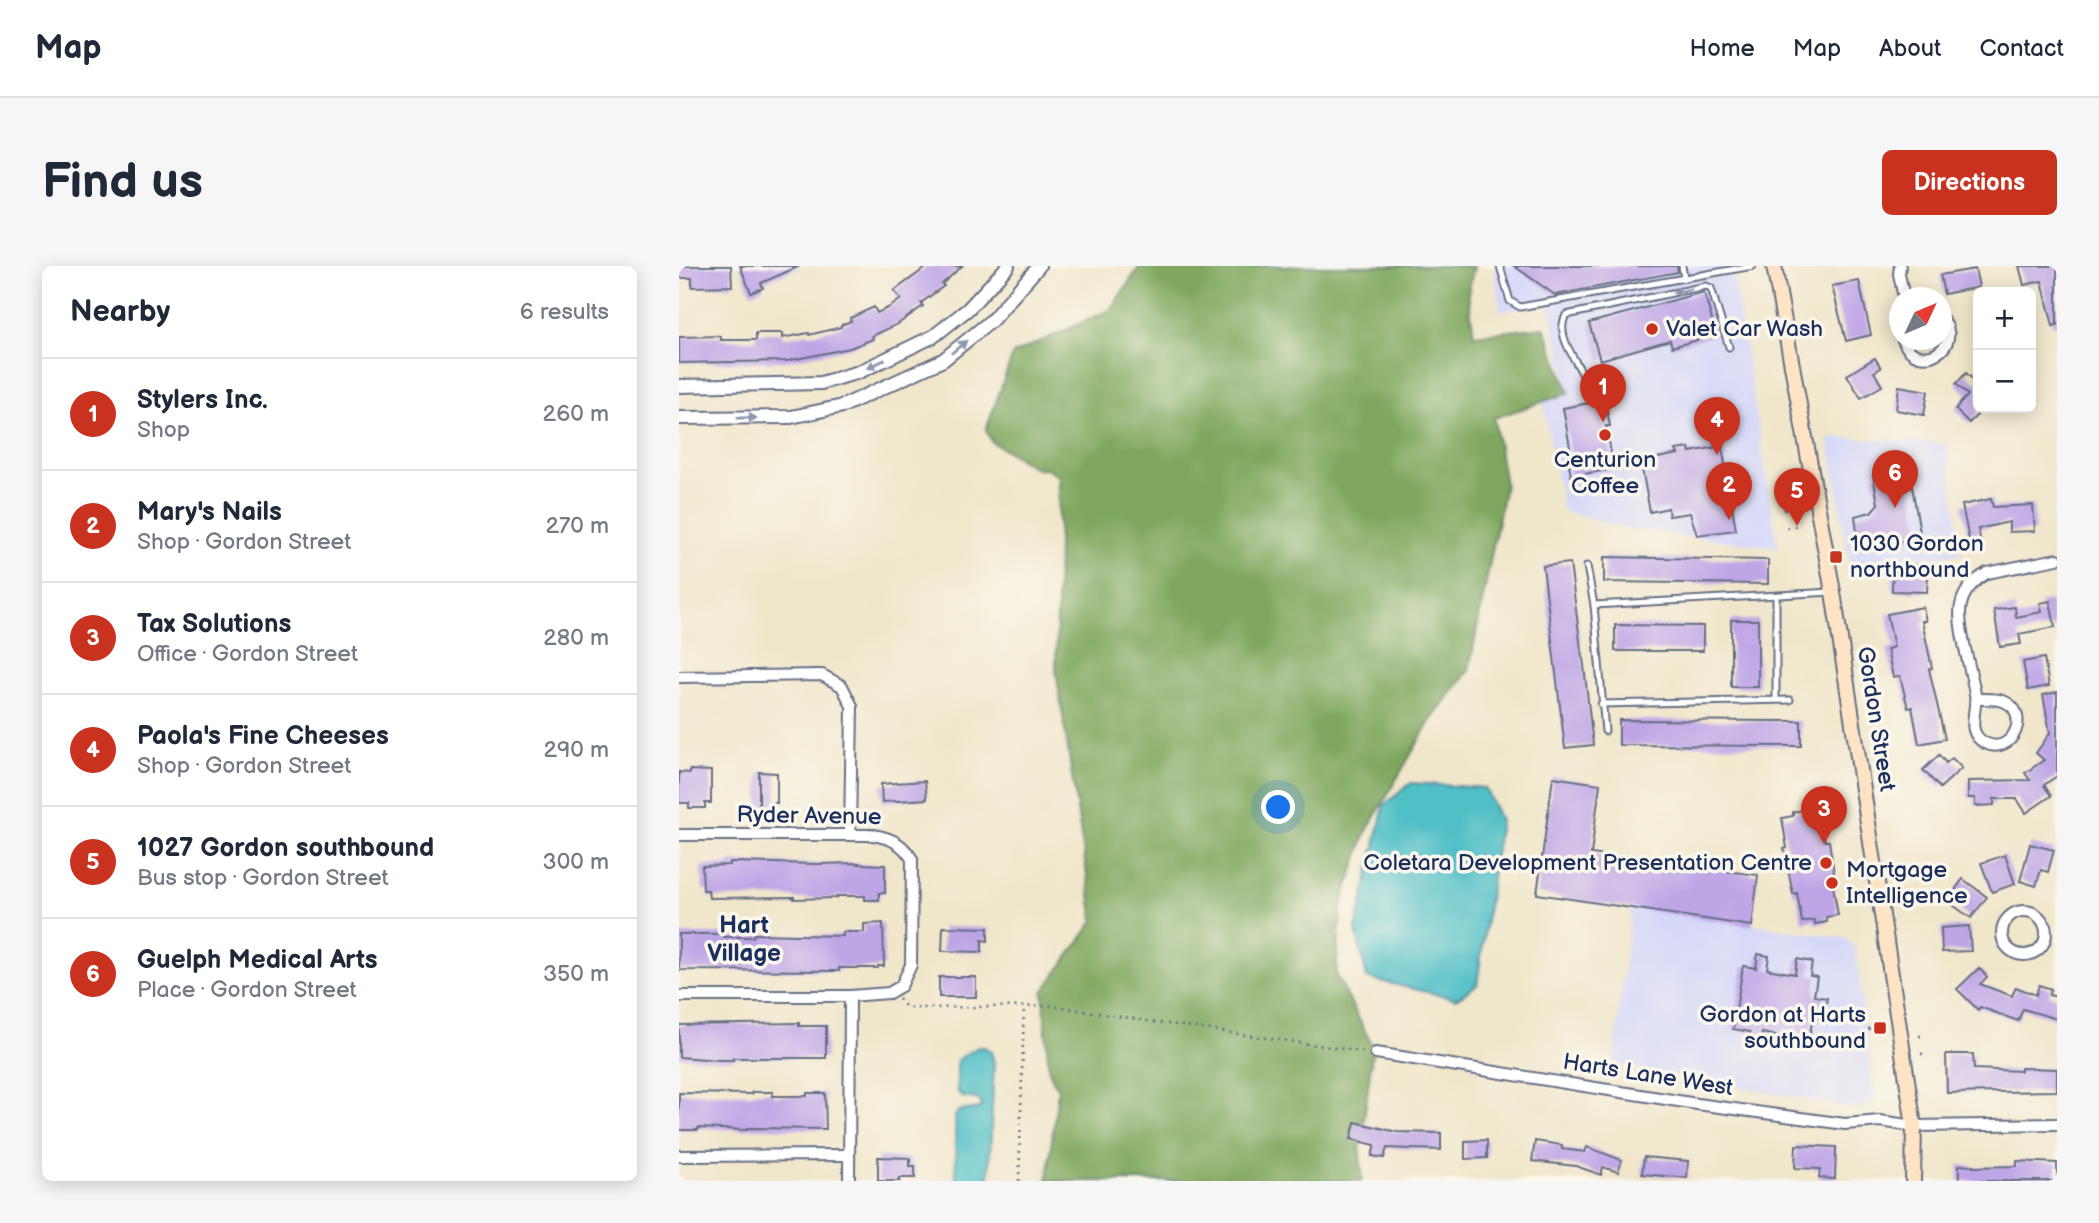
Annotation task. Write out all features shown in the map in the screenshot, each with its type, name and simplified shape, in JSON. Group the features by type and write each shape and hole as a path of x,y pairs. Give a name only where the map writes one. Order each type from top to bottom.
{"main road":[{"name":"Gordon Street","path":"1774,266 1833,592 1914,1126 1913,1181"}],"street":[{"path":"679,386 821,383 859,372 934,336 968,309 1008,266"},
{"path":"679,418 791,417 843,406 943,360 992,320 1039,266"},
{"path":"1900,266 1902,287"},
{"path":"1909,350 1923,357 1938,354 1943,350"},
{"path":"1976,699 2002,701 2014,709 2017,730 2008,742 1993,746 1979,739 1972,725 1976,699 1959,615 1965,594 1978,578 1987,573 2057,559"},
{"path":"679,677 822,676 842,686 852,706 850,835"},
{"name":"Ryder Avenue","path":"679,835 873,835 891,839 905,849 912,859 911,965 901,986 894,990"},
{"path":"2016,911 2031,911 2043,920 2046,926 2045,941 2035,952 2021,955 2008,948 2002,928 2005,921 2016,911"},
{"path":"2045,941 2057,946"},
{"path":"679,996 850,996 878,995 894,990"},
{"path":"849,1181 850,996"},
{"name":"Harts Lane West","path":"1376,1053 1702,1105 1845,1124 1879,1121 1914,1126 2057,1124"},
{"path":"679,1156 849,1155"}],"lane":[{"path":"1500,266 1510,302 1520,307 1753,266"},
{"path":"1682,266 1684,278"},
{"path":"1583,375 1562,334 1562,323 1566,315 1706,286 1711,288 1729,347"},
{"path":"1587,566 1594,605 1605,731"},
{"path":"1594,605 1833,592"},
{"path":"1776,596 1776,699"},
{"path":"1601,704 1790,700"}],"path":[{"path":"1784,510 1794,508"},
{"path":"1787,528 1797,526"},
{"path":"894,990 900,1001 912,1008 1054,1006 1376,1053"},
{"path":"1019,1181 1024,1006"},
{"path":"1868,1028 1880,1028"},
{"path":"1919,1036 1924,1036"},
{"path":"1921,1054 1926,1054"}],"shaded area":[{"path":"1494,266 1732,266 1778,547 1629,529 1563,511 1543,402 1569,393 1549,304 1500,311"},
{"path":"1828,437 1946,444 1962,554 1850,564"},
{"path":"1631,907 1845,938 1855,947 1875,1098 1870,1104 1859,1109 1613,1064"}],"green space":[{"path":"1140,266 1474,266 1468,294 1474,335 1544,327 1569,393 1494,418 1505,485 1469,670 1429,723 1366,832 1341,907 1336,974 1373,1047 1360,1153 1362,1181 1047,1181 1058,1090 1049,1071 1043,992 1094,921 1056,671 1059,477 1047,468 1037,469 992,442 986,430 1013,354 1110,310"}],"water":[{"path":"1411,783 1485,788 1500,820 1477,985 1456,999 1367,978 1356,930 1384,805"},
{"path":"978,1047 985,1047 991,1052 994,1062 989,1181 956,1181 955,1116 959,1111 980,1108 982,1105 978,1099 962,1097 957,1091 957,1060"}],"building":[{"path":"679,266 731,266 732,286 692,287 692,278 679,278"},
{"path":"740,266 800,266 761,283 763,288 751,293"},
{"path":"928,266 962,266 942,284 944,286 921,303 923,306 898,324 872,336 873,339 850,348 787,361 679,363 679,337 721,336 721,340 756,340 756,333 782,333 782,338 809,335 841,327 851,321 850,318 874,307 877,313 901,299 894,291"},
{"path":"1514,266 1677,266 1678,272 1555,295"},
{"path":"2019,266 2057,266 2057,325 2053,326 2042,281 2024,285"},
{"path":"1975,269 1979,287 1952,292 1952,287 1943,287 1940,275"},
{"path":"1859,281 1871,335 1846,341 1832,286"},
{"name":"Valet Car Wash","path":"1704,292 1716,335 1672,347 1670,340 1600,360 1589,323"},
{"path":"1875,358 1881,368 1874,372 1882,386 1861,398 1847,375"},
{"path":"1966,373 1973,379 1973,413 1978,414 1969,423 1955,409 1968,395 1956,384"},
{"path":"1899,386 1928,391 1924,415 1896,410"},
{"path":"1605,400 1610,426 1606,426 1614,469 1571,476 1569,465 1573,464 1563,408"},
{"path":"1722,446 1736,530 1697,535 1690,513 1669,516 1668,508 1650,512 1642,469 1648,460 1678,454 1676,450 1689,448 1690,452"},
{"path":"1909,469 1921,538 1859,549 1855,516 1871,512 1878,504 1873,475"},
{"path":"1991,499 1993,507 2033,505 2035,531 2009,532 2009,522 1978,529 1981,543 1970,545 1962,505"},
{"path":"1604,557 1768,560 1768,584 1604,582"},
{"path":"1570,563 1593,745 1565,748 1543,566"},
{"path":"1893,564 1920,565 1920,574 1928,574 1927,592 1892,591"},
{"path":"2050,601 2055,627 2019,634 2021,644 2000,647 1994,610 2015,607 2016,617 2042,612 2040,603"},
{"path":"1923,607 1926,621 1922,621 1932,668 1929,669 1945,739 1919,744 1912,707 1908,708 1900,676 1893,677 1887,649 1894,647 1887,614"},
{"path":"1731,620 1758,620 1758,687 1731,687"},
{"path":"1615,625 1703,626 1703,651 1615,651"},
{"path":"2044,658 2049,686 2028,690 2023,662"},
{"path":"2057,692 2057,776 2044,785 2051,796 2026,813 2017,799 1994,799 1994,805 1975,806 1975,798 1968,798 1968,781 2030,780 2025,773 2044,760 2036,753 2050,733 2043,695"},
{"path":"1619,720 1801,721 1801,746 1619,745"},
{"path":"1939,755 1946,763 1952,758 1962,768 1940,788 1923,770"},
{"path":"690,770 711,771 711,803 705,803 705,808 689,808 689,803 679,803 679,772 690,773"},
{"path":"759,772 777,773 777,803 771,803 771,807 759,807"},
{"path":"1553,777 1600,784 1591,854 1758,875 1752,926 1537,894"},
{"path":"925,781 927,799 882,802 881,784"},
{"path":"1808,809 1808,813 1820,811 1825,841 1829,841 1838,915 1826,917 1827,922 1815,924 1814,920 1802,922 1797,893 1793,894 1784,849 1787,848 1782,818"},
{"path":"2030,844 2054,850 2048,872 2041,870 2036,886 2020,881"},
{"path":"2005,855 2015,884 1992,892 1981,863"},
{"path":"730,862 885,865 885,893 879,893 879,900 865,900 865,896 709,898 708,890 703,890 702,866 730,865"},
{"path":"1963,879 1987,897 1971,918 1947,901"},
{"path":"883,923 884,966 878,968 839,968 839,971 679,970 679,934 724,934 724,937 753,937 754,934 843,936 843,932 864,932 864,924"},
{"path":"1969,926 1971,951 1942,952 1941,928"},
{"path":"943,927 988,928 988,941 982,940 982,952 942,951"},
{"path":"1758,954 1769,956 1767,969 1795,974 1797,959 1812,962 1810,976 1817,977 1814,996 1827,998 1823,1019 1813,1017 1809,1039 1801,1038 1799,1051 1786,1049 1787,1038 1762,1033 1760,1045 1748,1043 1750,1032 1733,1029 1743,966 1756,968"},
{"path":"1979,968 1987,977 1980,984 2012,996 2016,987 2036,995 2039,985 2051,989 2049,995 2057,997 2057,1019 2023,1009 2018,1021 1980,1007 1978,1010 1957,989"},
{"path":"939,977 976,977 976,997 939,997"},
{"path":"799,1023 799,1026 826,1026 826,1058 719,1060 679,1057 679,1025"},
{"path":"1946,1054 1973,1054 1974,1069 2057,1069 2057,1091 1947,1093"},
{"path":"773,1092 773,1096 825,1093 826,1129 679,1130 679,1093"},
{"path":"1355,1122 1397,1132 1441,1133 1441,1150 1387,1148 1384,1158 1372,1156 1375,1145 1351,1139"},
{"path":"1487,1140 1487,1158 1465,1159 1465,1141"},
{"path":"1535,1141 1585,1152 1587,1147 1622,1160 1618,1172 1603,1167 1601,1175 1576,1166 1532,1161"},
{"path":"1796,1145 1836,1147 1835,1179 1819,1178 1820,1169 1795,1168"},
{"path":"878,1157 910,1158 910,1166 915,1166 915,1178 878,1181"},
{"path":"1644,1157 1688,1161 1687,1178 1642,1174"},
{"path":"2017,1161 2057,1163 2057,1181 1959,1181 1959,1165 2017,1166"}],"place":[{"name":"Valet Car Wash","path":"1652,329"},
{"name":"Stylers Inc.","path":"1603,422"},
{"name":"Centurion Coffee","path":"1605,435"},
{"name":"Paola's Fine Cheeses","path":"1717,455"},
{"name":"Guelph Medical Arts","path":"1895,508"},
{"name":"Mary's Nails","path":"1729,520"},
{"name":"1027 Gordon southbound","path":"1797,526"},
{"name":"1030 Gordon northbound","path":"1836,557"},
{"name":"Tax Solutions","path":"1824,844"},
{"name":"Coletara Development Presentation Centre","path":"1826,863"},
{"name":"Mortgage Intelligence","path":"1832,883"},
{"name":"Gordon at Harts southbound","path":"1880,1028"}],"district":[{"name":"Hart Village","path":"744,939"}]}
